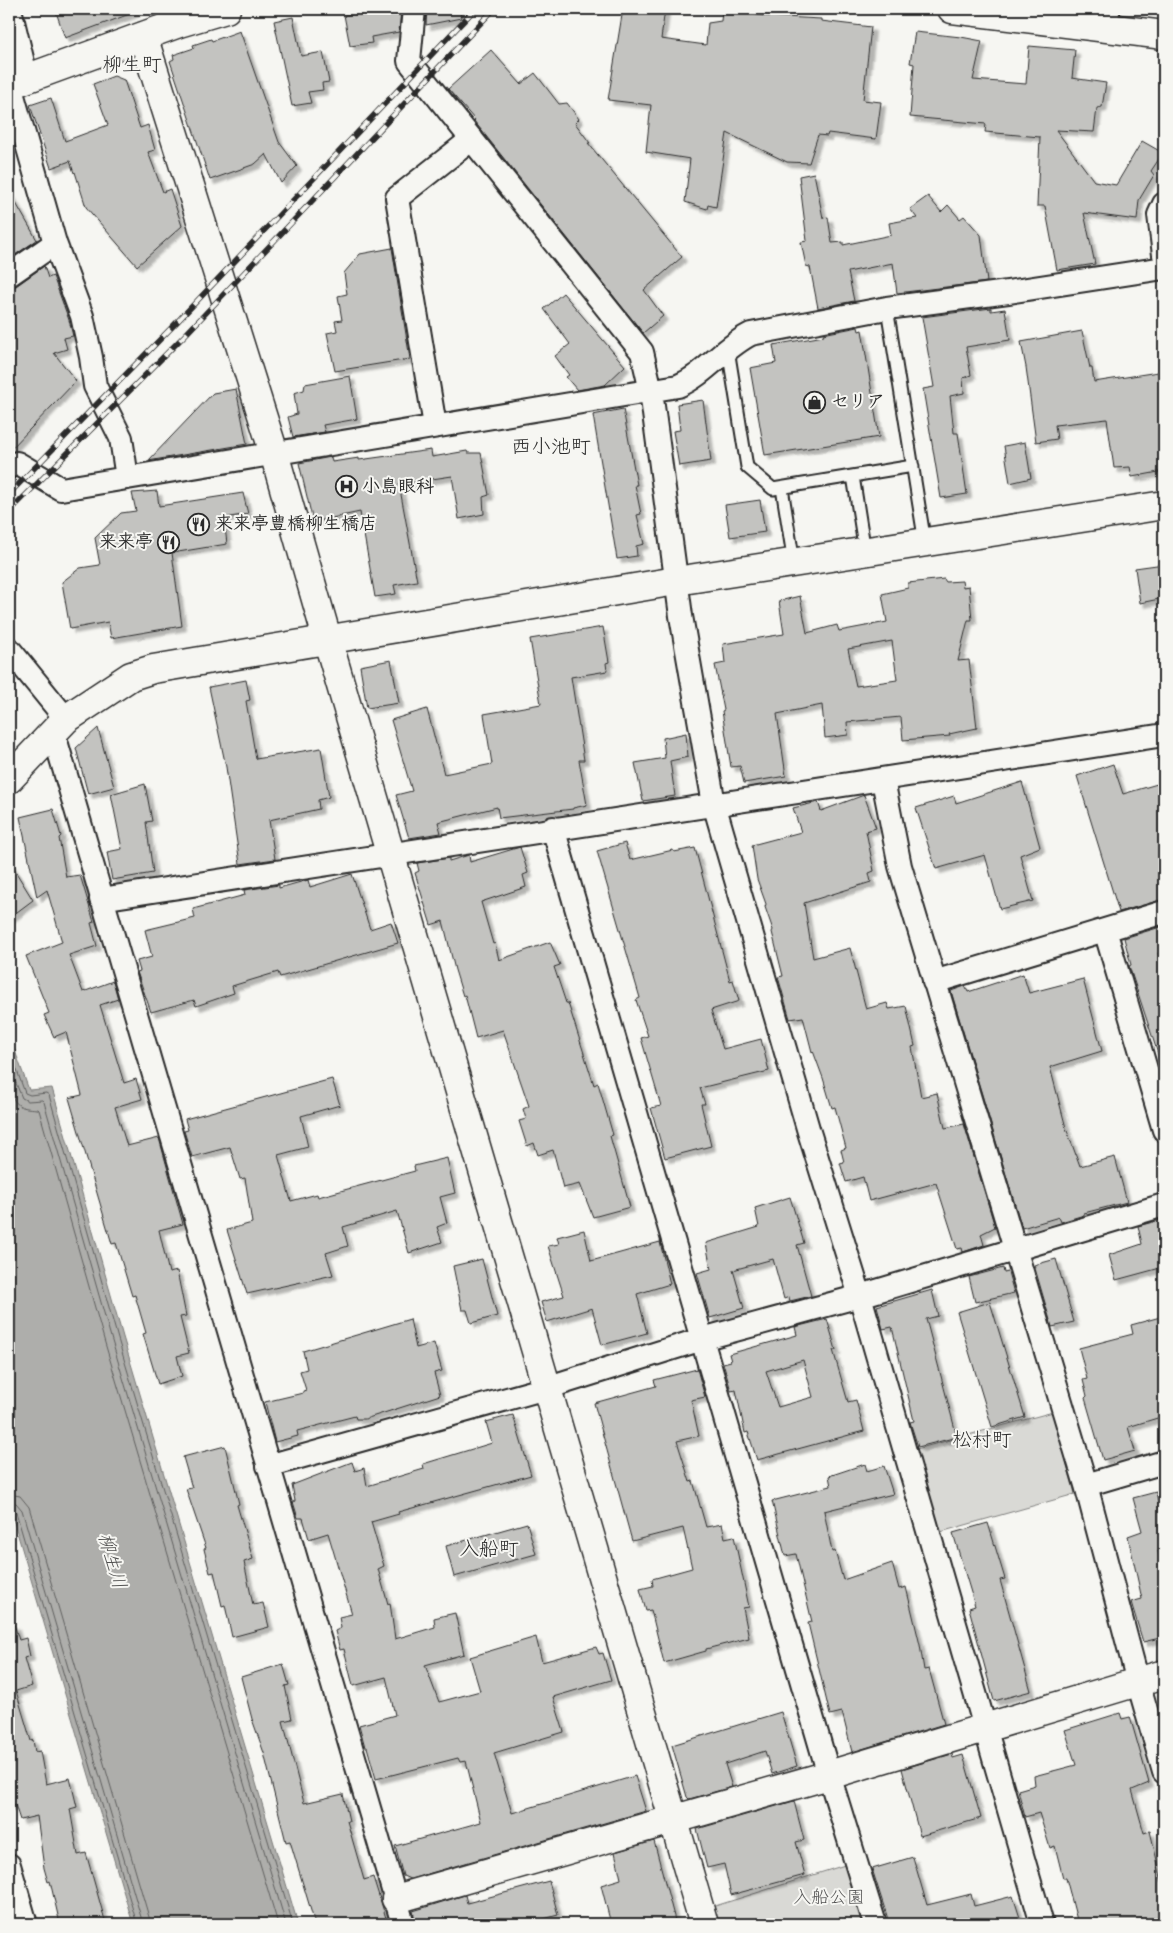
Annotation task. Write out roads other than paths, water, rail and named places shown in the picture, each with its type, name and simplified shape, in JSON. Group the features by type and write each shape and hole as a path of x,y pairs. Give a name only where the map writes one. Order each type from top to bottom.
{"street":[{"path":"10,9 15,83 55,243 82,316 95,386 121,438 127,478"},
{"path":"15,83 143,36 226,9"},
{"path":"414,9 409,61 642,352 651,391 676,581 714,804 809,1132 860,1296 1042,1924"},
{"path":"952,9 1106,18 1164,35"},
{"path":"143,36 274,453 704,1924"},
{"path":"435,426 396,198 472,139"},
{"path":"1164,204 1159,216 1163,231 1164,255"},
{"path":"9,275 55,243"},
{"path":"9,467 17,463 61,489 651,391 678,386 688,382 738,340 751,334 887,308 1164,268"},
{"path":"9,779 59,725 131,676 153,668 676,581 1164,505"},
{"path":"9,649 59,725 102,899 399,1912 673,1819 1164,1674"},
{"path":"102,899 553,828 883,780 1164,735"},
{"path":"883,780 900,866 1014,1251 1086,1485 1164,1772"},
{"path":"553,828 829,1774 875,1924"},
{"path":"934,982 1164,912"},
{"path":"1105,930 1164,1130"},
{"path":"268,1466 546,1388 702,1339 860,1296 1164,1205"},
{"path":"1086,1485 1164,1462"},
{"path":"9,1865 26,1924"}],"lane":[{"path":"887,308 925,542"},
{"path":"728,349 747,467 773,489 913,466"},
{"path":"852,476 865,552"},
{"path":"782,488 794,563"}],"water":[{"name":"柳生川","path":"9,1034 29,1090 52,1088 123,1337 298,1924 133,1924 9,1505"}],"railway":[{"path":"9,494 176,323 475,9"},
{"path":"9,512 186,334 494,9"}],"place":[{"name":"セリア","path":"815,402"},
{"name":"小島眼科","path":"346,487"},
{"name":"来来亭豊橋柳生橋店","path":"199,524"},
{"name":"来来亭","path":"169,542"}],"district":[{"name":"柳生町","path":"132,65"},
{"name":"西小池町","path":"551,447"},
{"name":"松村町","path":"982,1440"},
{"name":"入船町","path":"489,1549"}],"park label":[{"name":"入船公園","path":"829,1898"}]}
